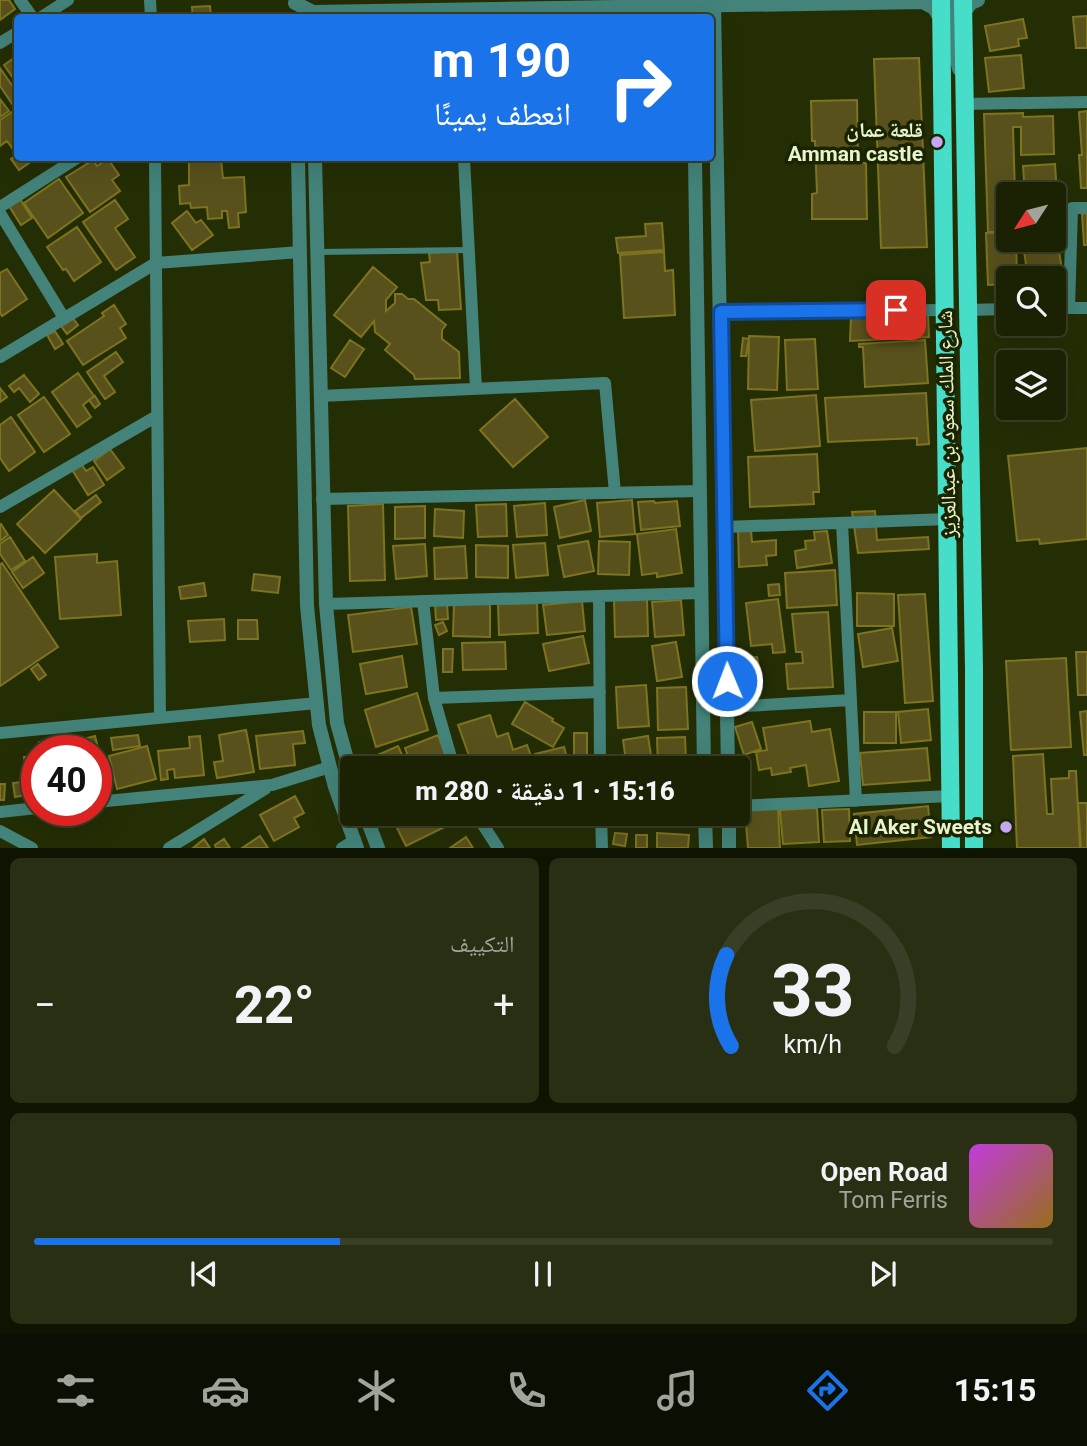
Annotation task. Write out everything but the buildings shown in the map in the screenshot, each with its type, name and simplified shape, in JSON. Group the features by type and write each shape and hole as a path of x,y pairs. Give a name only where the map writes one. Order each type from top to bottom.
{"main road":[{"name":"شارع الملك سعود بن عبدالعزيز","path":"941,0 951,848"},
{"name":"شارع الملك سعود بن عبدالعزيز","path":"960,5 974,669 974,848"},
{"path":"948,556 957,599 959,669 965,678 970,676 974,669"}],"street":[{"path":"46,14 68,0"},
{"path":"960,5 978,0"},
{"path":"296,5 312,10 694,8 712,3 923,2 934,8 941,20"},
{"path":"714,72 721,312 728,756"},
{"path":"964,104 1087,102"},
{"path":"0,207 72,161"},
{"path":"155,161 160,718"},
{"path":"298,161 307,606 319,725 351,845"},
{"path":"315,161 326,604 337,723 346,756"},
{"path":"464,161 476,389"},
{"path":"695,161 704,756"},
{"path":"1087,208 1072,208 1069,308 1087,308"},
{"path":"0,213 64,318"},
{"path":"0,357 156,263 300,252"},
{"path":"967,310 996,309"},
{"path":"721,312 946,310"},
{"path":"320,396 605,383 615,493"},
{"path":"0,507 157,416"},
{"path":"322,499 700,492"},
{"path":"725,527 948,519"},
{"path":"842,523 856,801"},
{"path":"326,604 701,593"},
{"path":"599,596 600,756"},
{"path":"423,601 434,698 451,756"},
{"path":"434,698 600,692"},
{"path":"727,707 851,700"},
{"path":"0,733 317,703"},
{"path":"112,800 272,785 330,767"},
{"path":"169,848 272,785"},
{"path":"750,805 951,796"},
{"path":"0,812 21,810"},
{"path":"370,826 378,848"},
{"path":"484,826 498,848"},
{"path":"601,826 602,848"},
{"path":"705,826 706,848"},
{"path":"729,826 729,848"},
{"path":"0,831 32,848"}],"lane":[{"path":"317,252 469,250"}],"place":[{"name":"قلعة عمان Amman castle","path":"937,142"},
{"name":"Al Aker Sweets","path":"1006,827"}],"route":[{"path":"727,681 721,312 896,310"}]}
